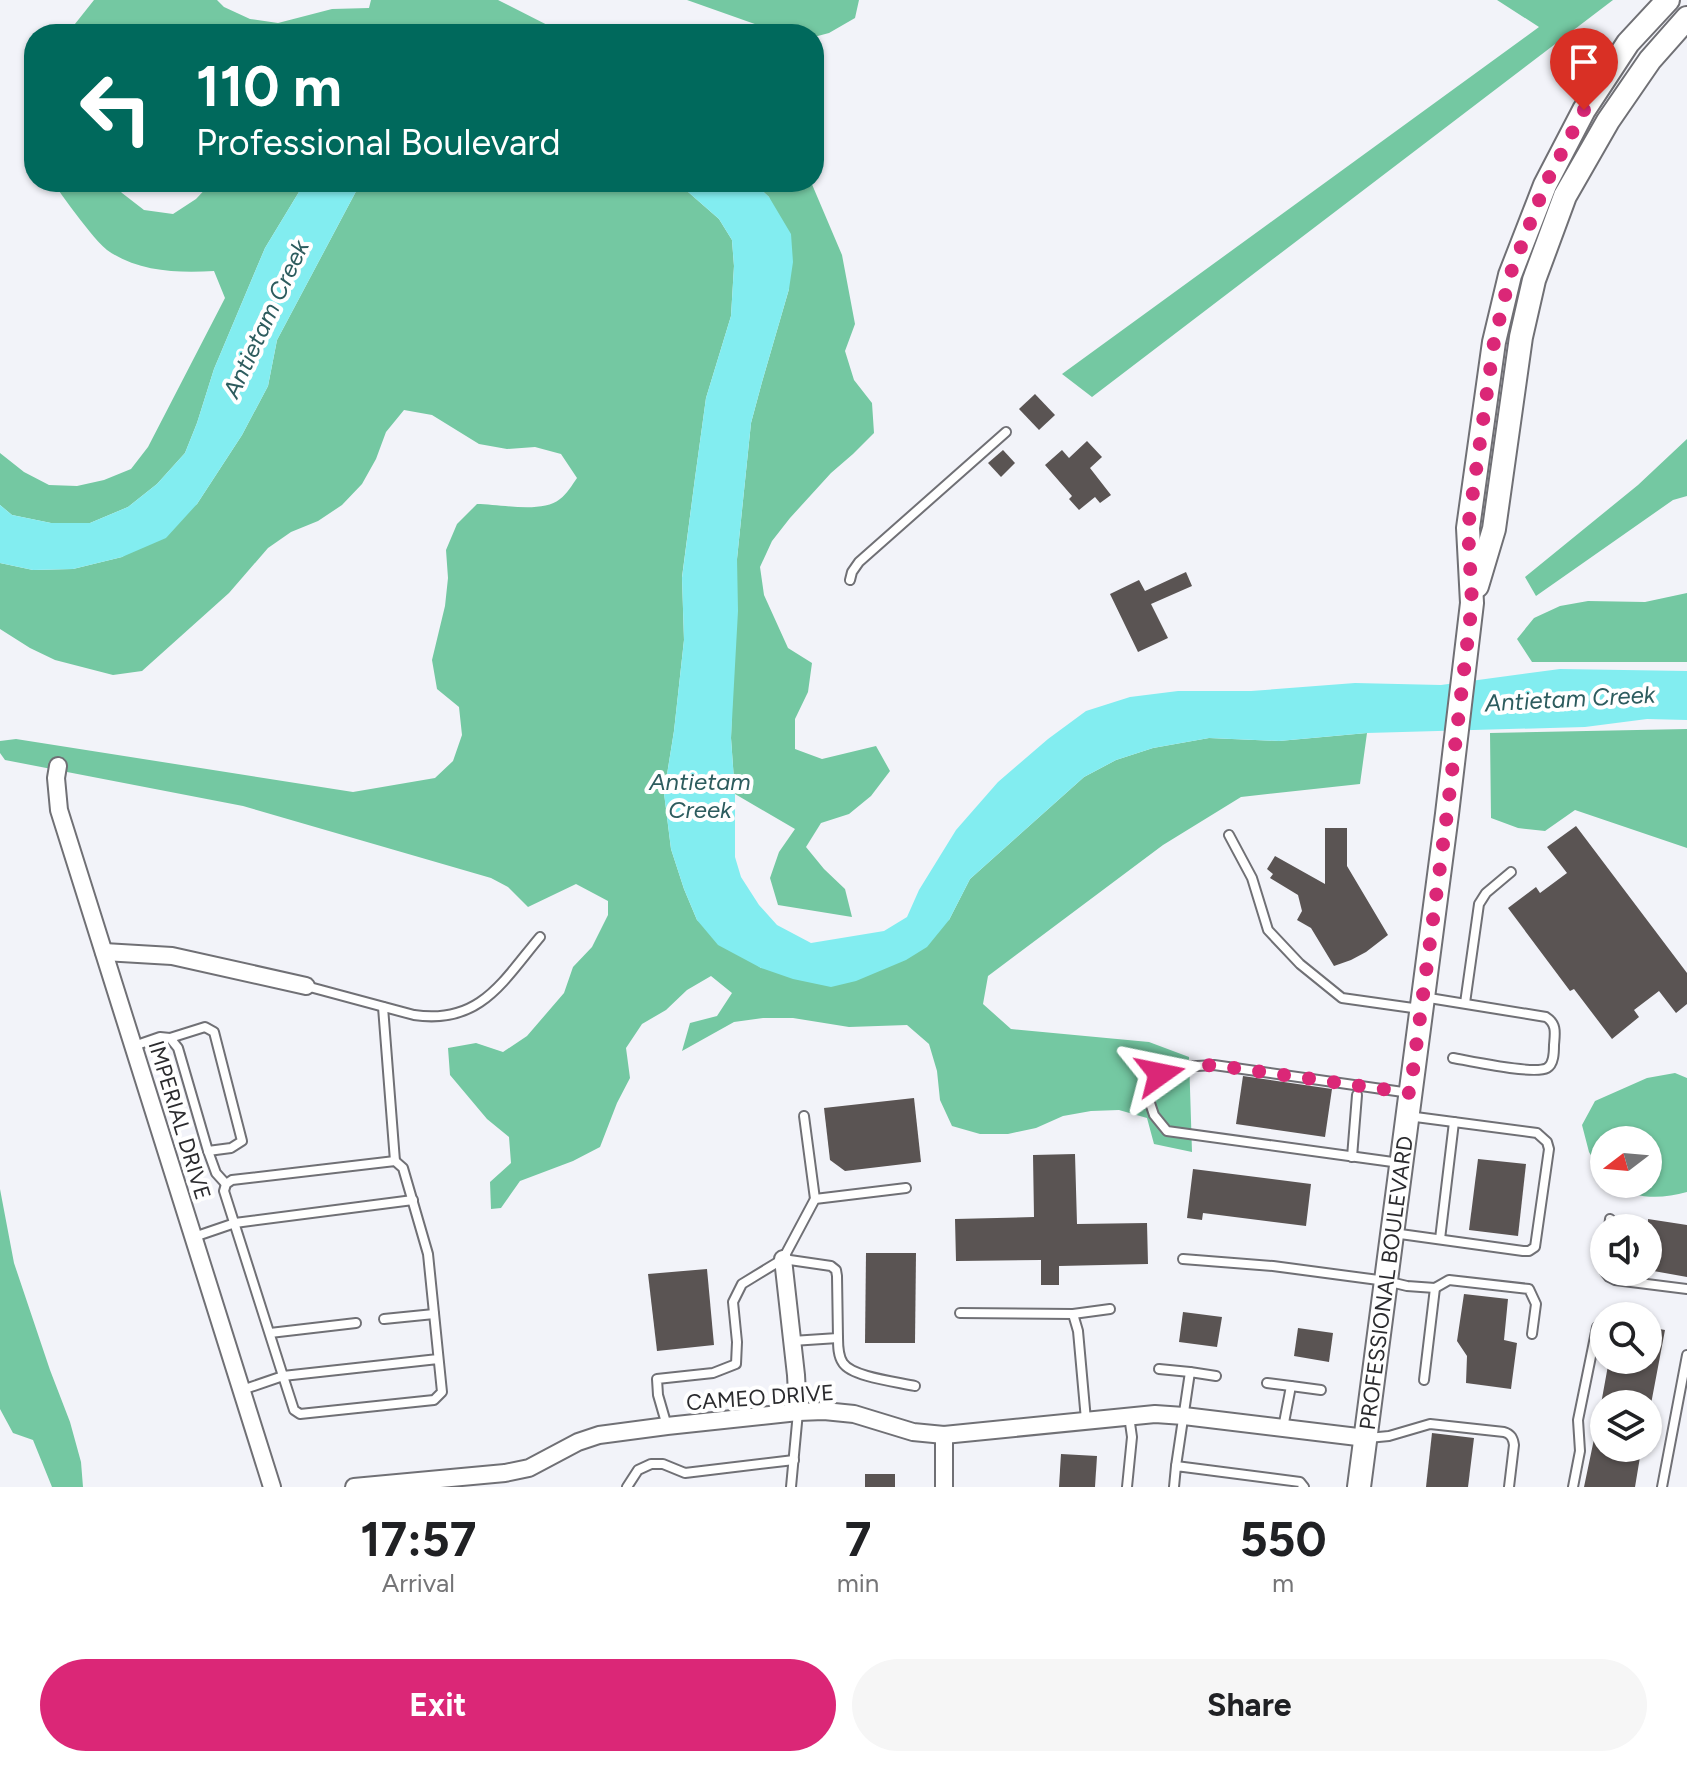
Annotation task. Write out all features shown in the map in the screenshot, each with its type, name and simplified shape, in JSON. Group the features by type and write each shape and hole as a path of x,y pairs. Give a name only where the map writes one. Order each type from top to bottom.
{"street":[{"name":"PROFESSIONAL BOULEVARD","path":"1472,603 1468,528 1494,342 1510,275 1545,185 1584,110 1628,43 1668,0"},
{"name":"PROFESSIONAL BOULEVARD","path":"1359,1487 1472,603 1494,529 1521,337 1534,280 1565,196 1608,121 1650,60 1687,18"},
{"name":"IMPERIAL DRIVE","path":"58,766 59,810 272,1487"},
{"path":"104,952 172,956 306,986"},
{"path":"783,1259 798,1412"},
{"name":"CAMEO DRIVE","path":"354,1487 505,1473 529,1468 578,1442 599,1435 798,1412 854,1414 913,1432 944,1435 1155,1414 1366,1438"},
{"path":"944,1435 944,1487"}],"lane":[{"path":"850,580 859,562 1006,432"},
{"path":"1229,835 1252,878 1268,930 1300,964 1342,998 1465,1003 1546,1017 1555,1029 1553,1056 1550,1066 1546,1068 1531,1071 1453,1058"},
{"path":"1465,1003 1479,904 1486,893 1511,872"},
{"path":"306,986 432,1018 447,1016 479,1004 540,937"},
{"path":"383,1007 395,1161 403,1168 428,1254 442,1392 434,1400 300,1414 294,1410 283,1376 224,1191 226,1184 232,1180 395,1161"},
{"path":"134,1046 205,1027 214,1032 242,1141 231,1148 208,1151"},
{"path":"170,1038 178,1048 216,1173 226,1184"},
{"path":"1392,1233 1529,1251 1535,1247 1549,1149 1547,1142 1537,1133 1454,1122 1408,1104 1214,1065 1180,1067 1160,1074 1148,1097 1154,1115 1167,1131 1401,1163"},
{"path":"1352,1157 1357,1095"},
{"path":"667,1426 657,1379 713,1373 736,1364 733,1302 742,1284 783,1259 815,1199 804,1116"},
{"path":"1440,1239 1454,1122"},
{"path":"815,1199 906,1188"},
{"path":"194,1237 235,1223 413,1200"},
{"path":"783,1259 831,1266 836,1270 838,1338 842,1362 849,1369 915,1386"},
{"path":"1183,1259 1273,1266 1407,1286 1435,1288 1449,1280 1529,1289 1536,1304 1532,1334"},
{"path":"1662,1286 1687,1289"},
{"path":"1424,1380 1435,1288"},
{"path":"960,1313 1073,1314 1110,1309"},
{"path":"384,1319 434,1314"},
{"path":"1073,1314 1078,1331 1086,1420"},
{"path":"270,1333 356,1323"},
{"path":"792,1341 838,1338"},
{"path":"1662,1487 1687,1355"},
{"path":"242,1390 283,1376 438,1359"},
{"path":"1573,1487 1580,1451 1578,1420 1590,1361"},
{"path":"1159,1369 1216,1376"},
{"path":"1174,1487 1190,1372"},
{"path":"1267,1383 1321,1390"},
{"path":"1283,1428 1291,1386"},
{"path":"791,1487 798,1412"},
{"path":"1127,1487 1132,1437 1129,1415"},
{"path":"1366,1438 1389,1436 1430,1424 1509,1433 1514,1445 1509,1487"},
{"path":"627,1487 638,1470 651,1464 663,1464 685,1473 794,1460"},
{"path":"1176,1466 1273,1483 1300,1482 1304,1487"}],"green space":[{"path":"94,0 217,0 224,7 250,19 278,23 332,9 369,8 371,0 498,0 545,24 75,24"},
{"path":"687,0 859,0 855,18 824,34 824,24 755,24"},
{"path":"1497,0 1613,0 1092,397 1062,374 1539,27"},
{"path":"60,192 121,192 144,210 173,214 203,192 299,192 265,248 214,369 185,453 157,484 128,507 90,523 51,523 12,515 0,505 0,453 24,472 49,485 77,486 131,469 148,447 225,298 214,271 172,271 132,263 107,250"},
{"path":"356,192 688,192 719,219 732,240 731,316 706,398 682,577 684,640 664,793 671,849 697,920 761,968 949,920 970,879 1084,777 1116,760 1153,748 1209,738 1279,741 1367,733 1360,784 1241,797 1163,845 988,976 983,1004 1011,1029 1149,1042 1189,1057 1192,1152 1154,1144 1147,1118 1119,1110 1063,1116 1036,1128 1008,1134 980,1134 952,1126 940,1100 937,1071 929,1044 907,1025 849,1027 793,1018 763,1018 734,1022 682,1051 690,1023 717,1016 732,993 711,976 642,1024 626,1048 630,1078 600,1147 520,1181 501,1208 491,1209 490,1182 511,1163 509,1137 487,1119 450,1075 448,1048 476,1043 503,1052 527,1036 564,993 573,967 592,947 608,915 608,901 576,884 528,907 508,887 491,878 243,806 5,760 0,753 0,741 16,739 353,792 435,778 453,761 462,735 459,707 437,689 432,660 445,606 448,578 446,550 457,524 477,504 532,507 552,504 565,495 577,478 561,454 535,447 507,449 479,444 432,415 404,410 386,432 362,484 342,505 268,548 229,593 142,671 113,675 55,660 0,629 0,563 33,570 73,569 122,557 197,504 242,435 268,386 277,340"},
{"path":"764,192 815,192 842,255 855,324 845,351 854,380 872,403 874,433 831,473 790,518 772,541 760,567 764,595 788,648 812,663 808,692 795,719 795,749 822,759 876,746 890,771 871,796 849,814 821,823 806,847 845,889 852,917 778,905 770,878 779,852 795,829 735,794 731,738 737,559 751,423 789,289 769,197"},
{"path":"1687,439 1687,496 1673,500 1536,596 1525,577 1638,485"},
{"path":"1687,593 1687,662 1532,662 1517,639 1534,618 1560,606 1588,601 1645,602"},
{"path":"1687,729 1687,848 1575,810 1545,831 1518,828 1491,818 1490,733"},
{"path":"1675,1073 1687,1078 1687,1192 1662,1197 1662,1126 1590,1126 1589,1152 1582,1125 1595,1101 1647,1078"},
{"path":"0,1189 14,1263 70,1422 81,1462 83,1487 52,1487 33,1440 13,1433 0,1409"}],"water":[{"name":"Antietam Creek","path":"299,192 356,192 277,340 268,386 242,435 197,504 166,538 122,557 73,569 33,570 0,563 0,505 12,515 51,523 90,523 128,507 157,484 185,453 214,369 265,248"},
{"name":"Antietam Creek","path":"688,192 764,192 791,234 793,262 789,289 751,423 737,559 738,611 731,738 735,857 741,877 777,925 811,943 884,931 907,917 919,890 956,830 998,782 1086,711 1130,697 1178,691 1251,691 1355,683 1441,685 1560,669 1687,671 1687,720 1647,719 1585,727 1367,733 1279,741 1209,738 1153,748 1116,760 1084,777 970,879 949,920 927,947 906,960 856,981 831,987 761,968 718,945 697,920 671,849 664,793 684,640 682,578 706,398 731,316 732,240 719,219"}],"building":[{"path":"1035,394 1055,415 1039,430 1019,409"},
{"path":"1087,441 1102,457 1090,468 1111,495 1100,503 1095,497 1079,510 1069,499 1072,496 1045,465 1062,450 1069,458"},
{"path":"1003,450 1015,463 1001,477 988,463"},
{"path":"1186,572 1192,586 1151,604 1168,638 1138,652 1110,594 1139,580 1145,591"},
{"path":"1576,826 1687,973 1687,1004 1676,1013 1659,991 1634,1010 1639,1017 1612,1039 1574,989 1570,991 1508,908 1536,887 1540,893 1567,873 1547,847"},
{"path":"1325,828 1347,828 1347,866 1388,935 1366,952 1334,966 1311,928 1297,920 1302,911 1298,895 1270,878 1273,874 1267,869 1275,856 1325,884"},
{"path":"1243,1076 1332,1089 1325,1137 1236,1124"},
{"path":"914,1098 921,1162 845,1171 830,1160 824,1108"},
{"path":"1075,1154 1077,1224 1147,1223 1148,1264 1059,1266 1059,1285 1041,1285 1041,1260 956,1261 955,1219 1034,1217 1033,1155"},
{"path":"1478,1159 1526,1164 1518,1236 1469,1230"},
{"path":"1193,1169 1311,1184 1306,1226 1203,1213 1202,1220 1187,1218"},
{"path":"1662,1221 1687,1225 1687,1277 1662,1273"},
{"path":"866,1253 916,1253 915,1343 865,1343"},
{"path":"707,1269 714,1345 657,1351 648,1274"},
{"path":"1464,1294 1508,1299 1504,1340 1517,1343 1511,1389 1466,1383 1467,1356 1457,1341"},
{"path":"1183,1312 1222,1317 1217,1347 1179,1342"},
{"path":"1298,1328 1333,1333 1329,1362 1294,1356"},
{"path":"1606,1374 1657,1374 1654,1390 1604,1390"},
{"path":"1432,1433 1474,1438 1468,1487 1426,1487"},
{"path":"1061,1454 1097,1456 1095,1487 1059,1487"},
{"path":"1590,1458 1590,1462 1639,1462 1635,1487 1584,1487"},
{"path":"865,1474 895,1474 895,1487 865,1487"}],"route":[{"path":"1160,1074 1180,1067 1214,1065 1410,1093 1472,603 1468,528 1494,342 1510,275 1545,185 1584,110"}]}
